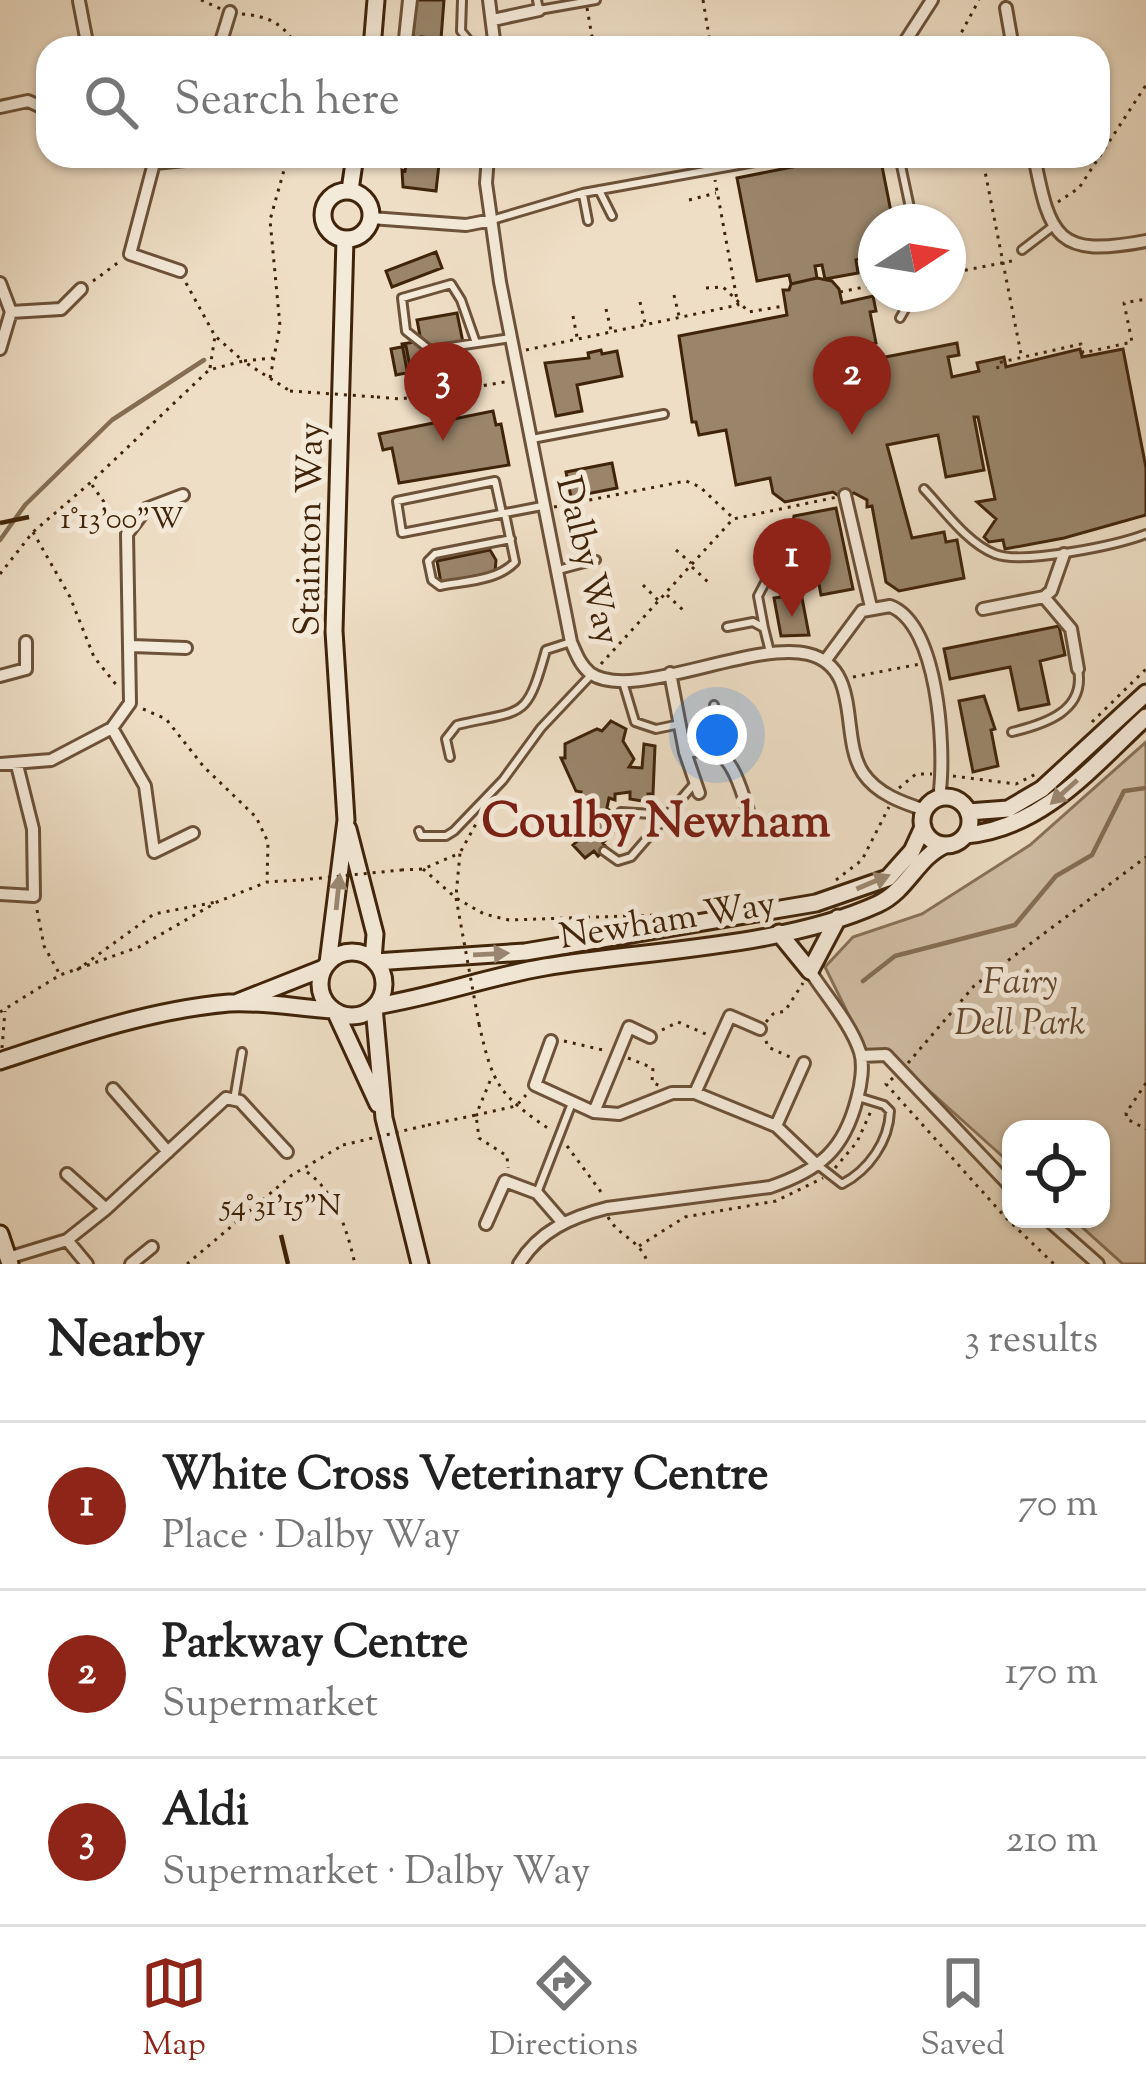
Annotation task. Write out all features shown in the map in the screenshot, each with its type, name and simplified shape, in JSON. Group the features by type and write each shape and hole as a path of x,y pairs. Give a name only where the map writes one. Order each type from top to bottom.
{"street":[{"path":"373,36 376,0"},
{"path":"489,0 492,36"},
{"path":"909,36 932,0"},
{"path":"79,1 86,36"},
{"path":"493,20 538,5"},
{"path":"1006,8 1011,36"},
{"path":"223,36 230,12"},
{"path":"0,107 28,101 36,105"},
{"path":"153,168 130,254 180,271"},
{"path":"350,190 353,168"},
{"name":"Dalby Way","path":"487,168 511,338 578,660 592,674 623,682 770,652 799,652 825,661"},
{"path":"1036,168 1052,226 1083,247 1105,249 1146,241"},
{"path":"350,190 367,200 371,218 364,232 345,239 330,232 322,217 327,200 350,190"},
{"path":"371,218 466,225 492,220"},
{"name":"Stainton Way","path":"345,239 334,631 346,820 374,934 374,961"},
{"path":"0,283 11,312 0,349"},
{"path":"11,312 62,309 81,289"},
{"path":"0,764 51,760 112,728 130,703 127,534 146,508 183,495"},
{"path":"845,495 871,608"},
{"path":"983,609 1044,597 1051,591 1064,554"},
{"path":"1044,597 1071,629 1078,669"},
{"path":"940,790 943,724 914,623 890,606 871,608 855,617 825,661 840,680 863,773 924,819 930,839 946,845"},
{"path":"0,676 26,669 26,642"},
{"path":"132,646 186,648"},
{"path":"670,674 697,788"},
{"path":"968,812 1008,808 1042,789 1146,693"},
{"name":"Newham Way","path":"374,1006 544,968 779,933 838,917 898,893 929,852 966,835 1024,822 1049,806 1146,717"},
{"path":"112,728 145,786 154,852 193,833"},
{"path":"685,752 722,754 750,817"},
{"path":"0,894 34,896 33,829 17,765"},
{"path":"924,819 943,798 959,801 968,812 966,835"},
{"name":"Newham Way","path":"374,961 525,952 816,903 888,878 912,851 924,819"},
{"name":"Stainton Way","path":"326,966 346,820"},
{"path":"810,971 838,917"},
{"path":"519,1264 543,1235 563,1223 607,1208 770,1187 795,1179 839,1145 850,1127 861,1056 810,971 779,933"},
{"path":"0,1061 132,1020 235,1003 326,966 345,953 364,955 374,961 383,988 374,1006 384,1118 420,1264"},
{"path":"326,966 322,995 334,1010 384,1118"},
{"path":"235,1003 334,1010 355,1016 374,1006"},
{"path":"695,1093 730,1016 760,1029"},
{"path":"594,1112 629,1027 650,1036"},
{"path":"551,1041 535,1085 572,1103 594,1112 619,1114 672,1093 695,1093 776,1126 817,1165"},
{"path":"861,1056 886,1055 1002,1178"},
{"path":"776,1126 804,1063"},
{"path":"113,1089 168,1152"},
{"path":"0,1234 9,1261 67,1240 226,1098 241,1101 287,1152"},
{"path":"67,1174 106,1209"},
{"path":"486,1224 505,1181 537,1193 563,1223"},
{"path":"1057,1228 1099,1264"},
{"path":"67,1240 87,1264"},
{"path":"130,1264 152,1247"}],"lane":[{"path":"406,36 410,0"},
{"path":"462,0 461,31 465,36"},
{"path":"538,5 589,1"},
{"path":"492,220 599,190 713,168"},
{"path":"902,168 909,204"},
{"path":"599,190 612,216"},
{"path":"583,194 588,221"},
{"path":"1023,254 1052,226"},
{"path":"475,340 451,284 402,298 406,331 430,350 511,338"},
{"path":"900,318 904,312"},
{"path":"531,440 664,414"},
{"path":"511,538 435,554 428,561 432,580 440,586 497,575 515,562 511,538 503,514 495,481 397,501 402,533 503,514 544,507"},
{"path":"924,489 972,539 998,556 1064,554 1146,534"},
{"path":"556,570 596,560"},
{"path":"770,652 758,596 769,575 802,565"},
{"path":"728,627 753,622 764,628"},
{"path":"450,758 446,740 457,725 520,710 532,698 546,650 571,642"},
{"path":"1012,732 1058,719 1078,689 1078,669"},
{"path":"419,831 432,838 454,830 592,674"},
{"path":"623,682 634,722 656,729 680,724"},
{"path":"712,750 720,735 714,705"},
{"path":"604,851 617,861 631,857 697,788"},
{"path":"620,812 667,815"},
{"path":"234,1100 242,1052"},
{"path":"817,1165 842,1184 866,1167 882,1145 890,1111 857,1097"},
{"path":"537,1193 572,1103"}],"path":[{"path":"201,0 230,12 261,16 280,24 289,36"},
{"path":"703,0 709,36"},
{"path":"960,36 979,0 1006,8"},
{"path":"589,1 593,36"},
{"path":"1110,140 1146,85"},
{"path":"1139,96 1146,95"},
{"path":"269,381 280,326 270,220 285,168"},
{"path":"713,168 739,305"},
{"path":"984,168 1022,357"},
{"path":"1045,210 1079,188 1092,168"},
{"path":"689,200 717,193"},
{"path":"81,289 130,254"},
{"path":"966,270 1023,254"},
{"path":"180,271 215,336 269,381 290,391 401,399 519,380"},
{"path":"706,288 723,287 749,312 784,307"},
{"path":"840,292 858,288"},
{"path":"674,295 679,318"},
{"path":"998,369 997,363 1081,344 1083,352 1132,342 1124,303 1146,299"},
{"path":"640,302 646,325"},
{"path":"514,353 739,305"},
{"path":"606,309 612,332"},
{"path":"573,316 578,339"},
{"path":"209,370 215,336"},
{"path":"0,574 33,532 91,484 209,370 276,358"},
{"path":"544,507 686,481 700,487 733,519"},
{"path":"91,484 127,534"},
{"path":"603,662 733,519 845,495"},
{"path":"33,532 70,597 94,657 130,703 166,719 204,767 256,818 268,842 267,882"},
{"path":"676,550 708,582"},
{"path":"643,585 658,601"},
{"path":"665,594 683,610"},
{"path":"840,680 926,662"},
{"path":"1080,734 1146,669"},
{"path":"831,882 862,860 892,799 916,774 1016,784 1050,762"},
{"path":"0,1012 60,975 139,947 217,902 267,882 423,869 460,853 456,898 491,1078 516,1106 559,1136 598,1184 612,1225 639,1246 648,1264"},
{"path":"1054,1264 1006,1218 886,1084 974,986 1146,857"},
{"path":"423,869 456,898 484,914 509,920 663,915"},
{"path":"34,896 44,946 60,975"},
{"path":"76,971 154,914 217,902"},
{"path":"804,1063 768,1047 760,1029 773,1014 785,1011 810,971"},
{"path":"650,1036 678,1022 720,1040"},
{"path":"491,1078 476,1115 479,1138 509,1161 505,1181"},
{"path":"1146,1083 1126,1112 1127,1119 1146,1129"},
{"path":"187,1264 321,1155 343,1145 516,1106 535,1085"},
{"path":"305,1171 334,1203 355,1264"}],"green space":[{"name":"Fairy Dell Park","path":"1146,742 1146,1264 1123,1264 1083,1228 1110,1228 1110,1120 1002,1120 1002,1156 885,1051 867,1052 825,967 853,937 922,914 1030,845"}],"building":[{"path":"416,0 444,0 441,36 413,36"},
{"path":"439,168 436,191 403,187 405,171"},
{"path":"787,168 882,168 889,204 858,204 858,273 825,279 822,265 815,266 817,278 791,284 789,275 757,281 737,178"},
{"path":"436,252 442,268 392,287 386,271"},
{"path":"817,278 832,281 842,303 858,299 858,312 870,312 876,343 862,346 865,361 957,343 959,355 948,357 952,377 979,371 977,363 1004,357 1006,367 1080,349 1082,357 1123,349 1146,468 1146,515 1005,549 1003,540 989,542 984,537 996,519 977,502 995,499 978,417 974,417 984,470 946,477 938,435 887,445 912,538 944,532 946,542 957,540 964,578 899,591 886,582 867,500 854,493 839,496 833,492 785,502 773,493 770,478 736,485 726,430 699,435 692,422 679,336 787,315 783,290"},
{"path":"457,313 468,367 408,375 402,344 421,341 417,320"},
{"path":"406,346 411,372 396,375 391,349"},
{"path":"601,350 602,354 617,351 622,376 577,385 582,411 556,416 545,363 589,358 588,353"},
{"path":"493,411 496,425 501,424 509,465 399,483 392,448 383,450 379,434"},
{"path":"612,463 617,488 571,497 566,472"},
{"path":"836,508 853,589 821,595 817,573 826,572 819,536 799,540 792,530 794,516"},
{"path":"490,550 496,560 495,572 441,583 437,561"},
{"path":"788,596 789,600 802,598 809,635 781,636 774,598"},
{"path":"1059,626 1065,655 1040,661 1049,704 1019,710 1010,667 950,679 944,649"},
{"path":"984,696 995,729 991,730 998,766 973,772 959,701"},
{"path":"611,721 626,729 623,741 634,759 629,767 642,768 644,744 655,746 653,794 648,794 648,802 630,799 630,792 609,798 607,808 622,823 603,843 607,848 585,858 573,845 599,822 578,817 573,804 579,802 581,792 576,791 561,758 565,758 565,744 602,731"}],"waterway":[{"path":"0,540 25,505 112,420 204,360"},
{"path":"863,981 895,956 1015,925 1056,876 1092,855 1124,791 1146,788"}],"place":[{"name":"Parkway Centre","path":"852,435"},
{"name":"Aldi","path":"443,441"},
{"name":"White Cross Veterinary Centre","path":"792,617"}],"district":[{"name":"Coulby Newham","path":"656,819"}]}
